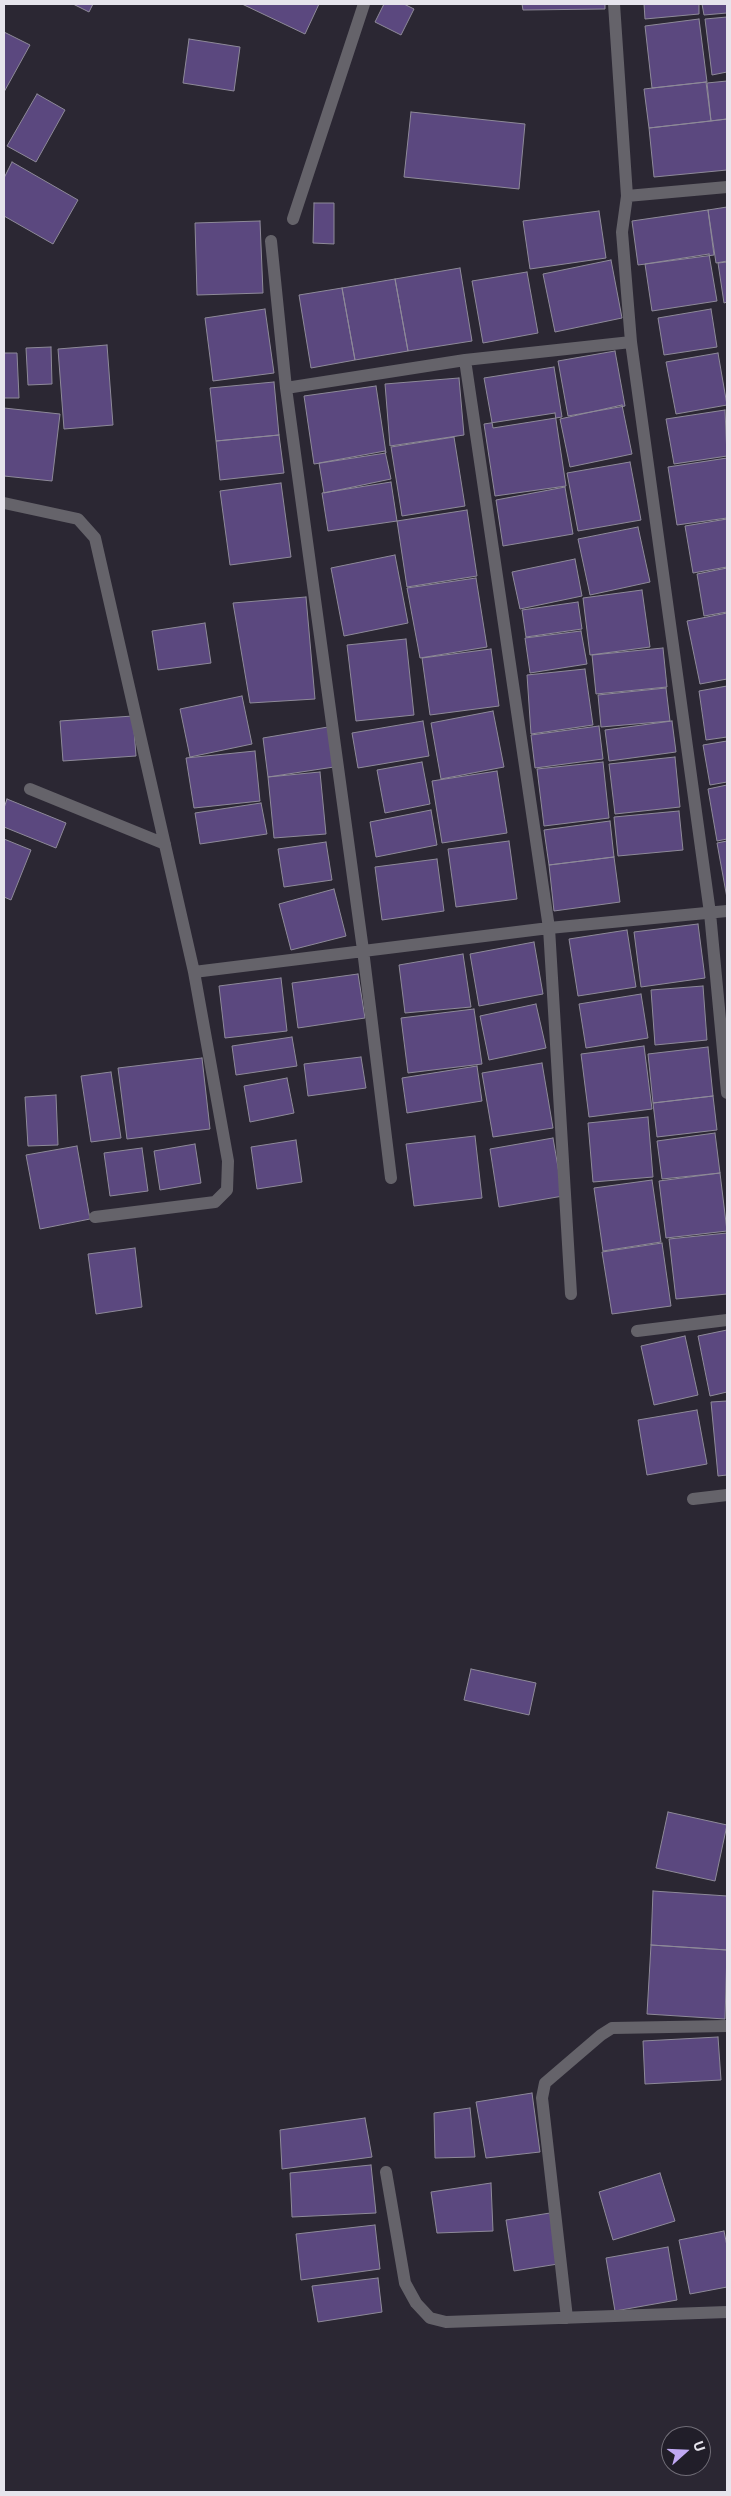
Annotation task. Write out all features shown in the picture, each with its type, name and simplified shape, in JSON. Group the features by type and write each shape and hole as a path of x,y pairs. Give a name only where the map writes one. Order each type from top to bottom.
{"street":[{"path":"293,219 364,4"},
{"path":"614,4 627,196 622,232 631,342 710,913 727,1093"},
{"path":"627,196 727,187"},
{"path":"271,241 286,388 363,950 391,1178"},
{"path":"286,388 466,360 631,342"},
{"path":"466,360 549,928 571,1294"},
{"path":"4,504 78,519 95,538 194,972 228,1161 226,1190 215,1202 95,1217"},
{"path":"30,789 165,844"},
{"path":"194,972 549,928 727,911"},
{"path":"637,1331 727,1320"},
{"path":"693,1499 727,1495"},
{"path":"567,2318 542,2098 545,2083 600,2035 612,2028 727,2026"},
{"path":"386,2172 406,2283 416,2303 430,2318 446,2322 727,2312"}],"building":[{"path":"73,4 93,4 89,12"},
{"path":"242,4 319,4 305,34"},
{"path":"384,4 404,4 414,9 401,35 375,22"},
{"path":"522,4 605,4 605,9 523,10"},
{"path":"644,4 699,4 699,14 645,19"},
{"path":"702,4 727,4 727,13 704,15"},
{"path":"727,17 727,72 712,75 705,19"},
{"path":"699,19 707,82 652,88 645,26"},
{"path":"4,32 30,45 4,92"},
{"path":"189,39 240,47 234,91 183,83"},
{"path":"727,81 727,119 711,121 707,83"},
{"path":"706,82 711,121 649,128 644,89"},
{"path":"37,94 65,110 36,162 7,146"},
{"path":"411,112 525,124 519,189 404,177"},
{"path":"727,119 727,170 654,177 649,128"},
{"path":"12,162 78,200 53,244 4,216 4,178"},
{"path":"314,203 334,203 334,244 313,243"},
{"path":"727,207 727,261 716,263 708,210"},
{"path":"708,210 714,255 638,265 632,221"},
{"path":"599,211 606,258 530,269 523,221"},
{"path":"260,221 263,293 197,295 195,223"},
{"path":"709,254 717,301 652,311 645,264"},
{"path":"611,260 622,318 555,332 543,274"},
{"path":"727,262 727,302 724,303 718,263"},
{"path":"460,268 472,341 408,351 395,279"},
{"path":"527,272 538,333 483,343 472,281"},
{"path":"395,279 408,351 355,360 342,288"},
{"path":"342,288 355,360 311,368 299,295"},
{"path":"265,309 274,373 213,381 205,318"},
{"path":"711,309 717,347 664,355 658,318"},
{"path":"107,345 113,425 64,429 58,349"},
{"path":"51,347 52,384 28,385 26,348"},
{"path":"615,351 625,406 568,416 558,361"},
{"path":"4,353 17,353 19,398 4,398"},
{"path":"718,353 727,405 676,414 666,362"},
{"path":"554,367 562,417 493,428 484,378"},
{"path":"459,378 464,435 390,446 385,384"},
{"path":"274,382 279,435 216,441 210,388"},
{"path":"376,386 386,453 314,464 304,396"},
{"path":"622,405 632,454 570,467 560,419"},
{"path":"4,408 60,414 52,481 4,476"},
{"path":"725,410 727,456 674,464 666,419"},
{"path":"555,413 566,486 495,496 484,424"},
{"path":"279,435 284,473 220,480 216,441"},
{"path":"454,437 465,506 402,516 391,447"},
{"path":"385,451 391,479 324,493 319,463"},
{"path":"727,458 727,518 677,525 668,467"},
{"path":"630,462 641,520 578,531 567,473"},
{"path":"391,482 397,521 328,531 322,493"},
{"path":"281,483 291,557 230,565 220,491"},
{"path":"565,487 573,534 503,546 496,500"},
{"path":"467,510 477,576 407,587 397,521"},
{"path":"727,519 727,567 693,573 685,526"},
{"path":"638,527 650,582 590,595 578,539"},
{"path":"395,555 408,623 344,636 331,568"},
{"path":"575,559 582,596 520,609 512,572"},
{"path":"727,568 727,612 704,616 697,574"},
{"path":"476,578 487,647 420,658 407,588"},
{"path":"642,590 650,647 590,655 583,598"},
{"path":"306,597 315,699 250,703 233,603"},
{"path":"578,602 582,629 526,637 522,610"},
{"path":"727,613 727,679 700,684 687,621"},
{"path":"205,623 211,663 158,670 152,631"},
{"path":"581,631 587,664 530,673 525,638"},
{"path":"406,639 414,715 356,721 347,645"},
{"path":"663,648 667,687 596,694 592,655"},
{"path":"491,649 499,706 430,715 422,658"},
{"path":"585,669 593,725 531,734 527,675"},
{"path":"727,686 727,737 706,740 699,691"},
{"path":"666,688 670,721 601,727 598,695"},
{"path":"242,696 252,744 190,757 180,709"},
{"path":"493,711 504,767 441,779 431,723"},
{"path":"133,716 136,756 63,761 60,721"},
{"path":"423,721 429,756 358,768 352,733"},
{"path":"672,721 676,752 609,761 605,730"},
{"path":"599,726 603,759 535,768 531,735"},
{"path":"328,727 334,767 268,777 263,738"},
{"path":"727,741 727,782 710,785 703,745"},
{"path":"255,751 260,801 194,808 186,758"},
{"path":"675,757 680,807 615,814 609,764"},
{"path":"422,762 430,804 385,813 377,770"},
{"path":"603,762 609,818 544,826 537,769"},
{"path":"497,771 507,833 442,843 432,781"},
{"path":"320,772 326,834 274,838 268,777"},
{"path":"727,785 727,839 717,841 708,789"},
{"path":"7,799 66,823 56,848 4,827 4,808"},
{"path":"261,803 267,834 200,844 195,813"},
{"path":"431,810 437,845 376,857 370,822"},
{"path":"679,811 683,850 618,856 614,817"},
{"path":"610,821 614,857 549,865 544,830"},
{"path":"4,839 31,850 11,900 4,897"},
{"path":"509,841 517,899 456,907 448,849"},
{"path":"727,841 727,898 717,843"},
{"path":"326,842 332,880 284,887 278,849"},
{"path":"614,857 620,902 554,911 549,865"},
{"path":"437,859 444,911 382,920 375,867"},
{"path":"334,889 346,936 291,950 279,904"},
{"path":"698,924 705,978 641,987 634,932"},
{"path":"627,930 636,987 578,996 569,939"},
{"path":"534,942 543,994 479,1006 470,954"},
{"path":"463,954 471,1007 405,1013 399,965"},
{"path":"358,974 365,1018 298,1028 292,983"},
{"path":"281,978 287,1031 225,1038 219,986"},
{"path":"703,986 707,1040 655,1045 651,990"},
{"path":"641,994 648,1038 586,1048 579,1004"},
{"path":"536,1004 546,1048 489,1060 480,1016"},
{"path":"474,1009 482,1064 408,1073 401,1018"},
{"path":"292,1037 297,1066 236,1075 232,1046"},
{"path":"644,1046 652,1109 589,1117 581,1054"},
{"path":"708,1047 713,1096 653,1103 648,1054"},
{"path":"361,1057 366,1088 308,1096 304,1064"},
{"path":"202,1058 210,1129 127,1139 118,1068"},
{"path":"542,1063 553,1128 493,1137 482,1073"},
{"path":"477,1066 482,1101 407,1113 402,1078"},
{"path":"111,1072 121,1138 91,1142 81,1076"},
{"path":"287,1078 294,1113 250,1122 244,1086"},
{"path":"56,1095 58,1145 28,1146 25,1097"},
{"path":"713,1096 717,1130 657,1137 653,1103"},
{"path":"648,1117 653,1177 593,1182 588,1123"},
{"path":"715,1133 720,1173 662,1179 657,1141"},
{"path":"475,1136 482,1198 414,1206 406,1144"},
{"path":"553,1138 563,1196 499,1207 490,1149"},
{"path":"296,1140 302,1182 257,1189 251,1147"},
{"path":"195,1144 201,1183 160,1190 154,1151"},
{"path":"77,1146 90,1219 40,1229 26,1155"},
{"path":"142,1148 148,1191 110,1196 104,1153"},
{"path":"720,1173 727,1231 666,1238 659,1181"},
{"path":"652,1180 661,1242 603,1251 594,1188"},
{"path":"727,1233 727,1294 676,1299 669,1239"},
{"path":"662,1243 671,1306 612,1314 602,1252"},
{"path":"135,1248 142,1307 96,1314 88,1254"},
{"path":"727,1330 727,1392 710,1396 698,1336"},
{"path":"685,1336 698,1395 654,1405 641,1346"},
{"path":"727,1401 727,1475 718,1476 711,1402"},
{"path":"697,1410 707,1464 647,1475 638,1420"},
{"path":"471,1669 536,1683 529,1715 464,1700"},
{"path":"668,1812 727,1825 715,1881 656,1868"},
{"path":"653,1891 727,1896 727,1950 651,1945"},
{"path":"651,1945 727,1950 725,2019 647,2014"},
{"path":"718,2037 721,2080 645,2084 643,2041"},
{"path":"532,2093 540,2152 486,2158 476,2102"},
{"path":"470,2108 475,2157 435,2158 434,2113"},
{"path":"365,2118 372,2157 282,2169 280,2130"},
{"path":"371,2165 376,2213 292,2217 290,2173"},
{"path":"660,2173 675,2221 613,2240 599,2192"},
{"path":"491,2183 493,2231 437,2233 431,2192"},
{"path":"550,2213 558,2264 514,2271 506,2220"},
{"path":"375,2225 380,2269 301,2280 296,2234"},
{"path":"724,2231 727,2246 727,2287 690,2294 679,2240"},
{"path":"668,2247 677,2300 615,2311 606,2258"},
{"path":"378,2278 382,2312 318,2322 312,2286"}]}
